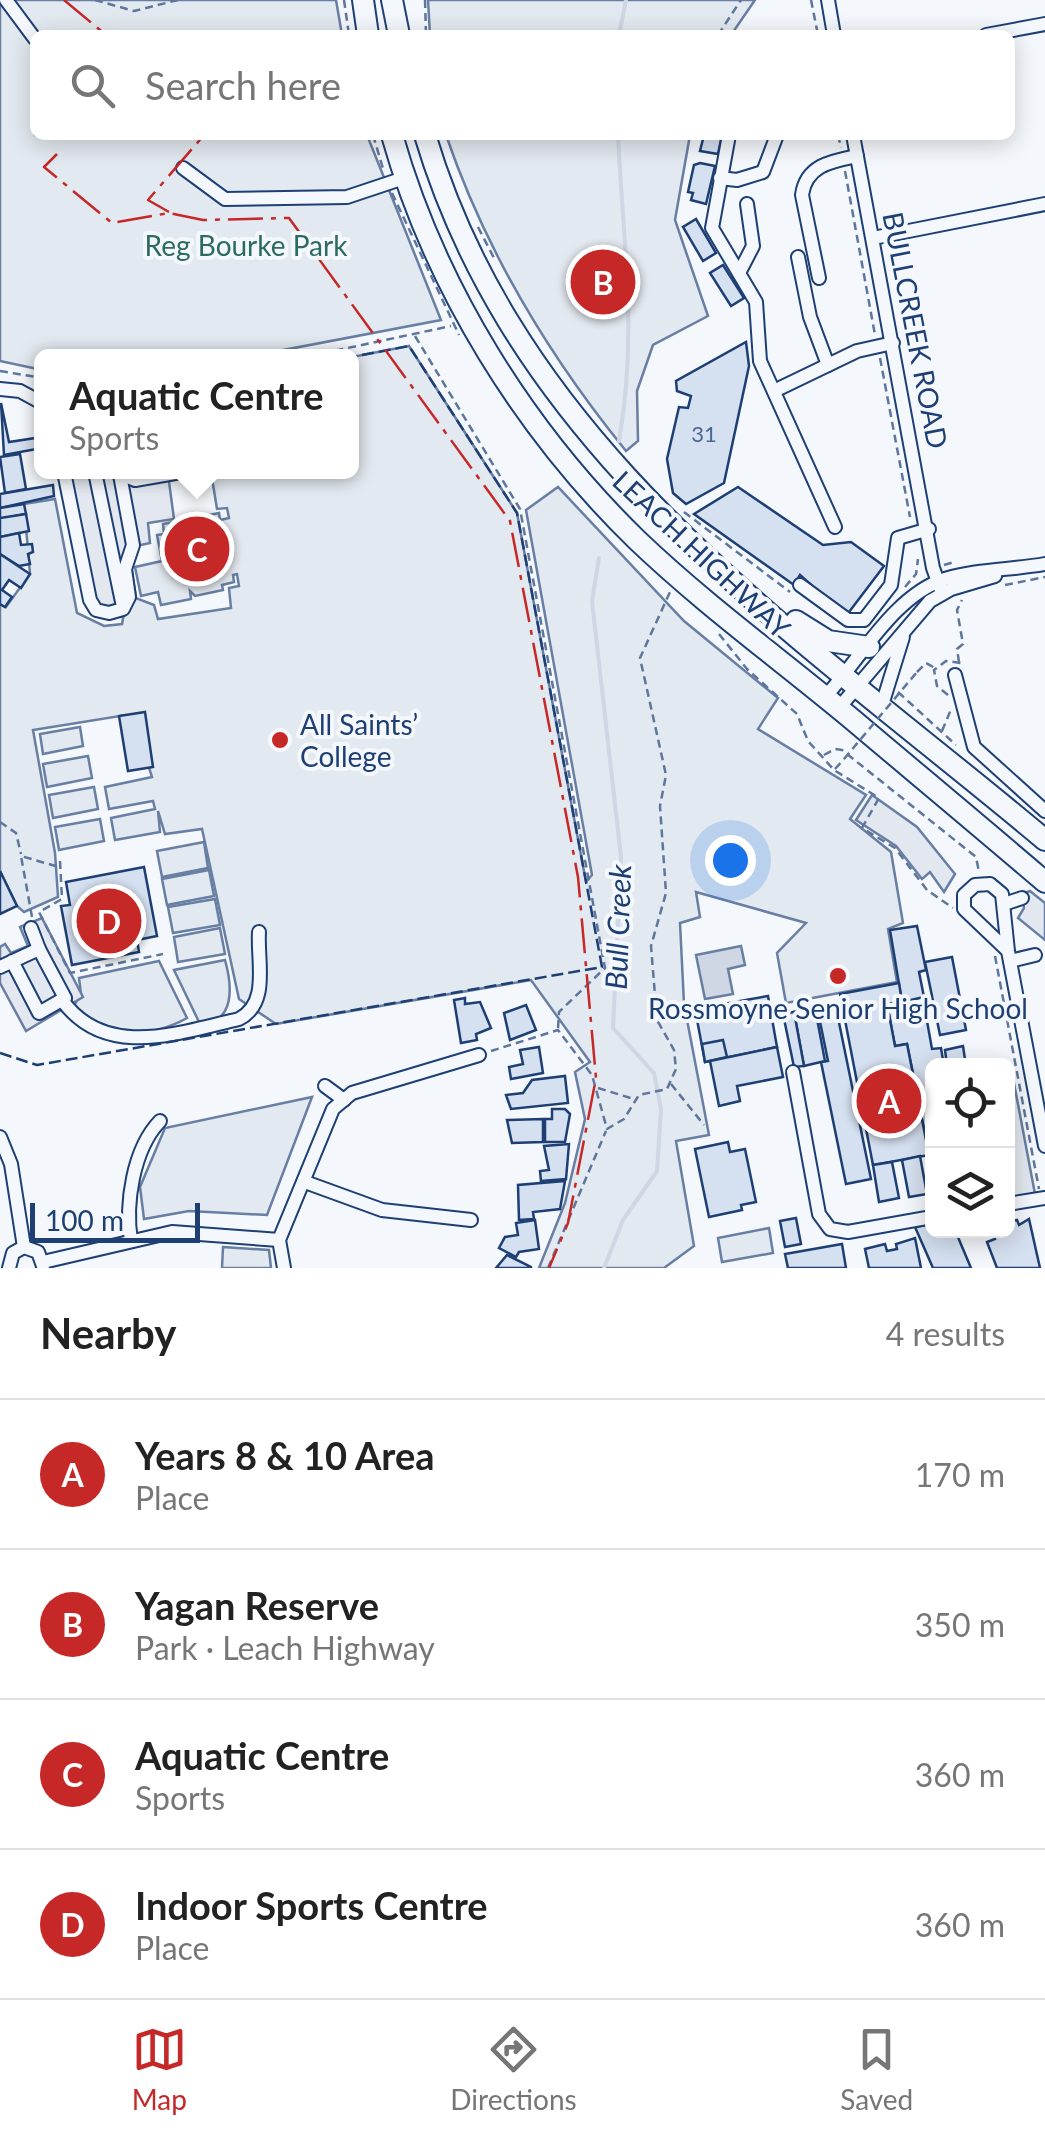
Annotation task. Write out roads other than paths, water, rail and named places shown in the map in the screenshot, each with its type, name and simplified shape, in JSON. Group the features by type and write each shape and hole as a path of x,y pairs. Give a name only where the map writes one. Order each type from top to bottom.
{"highway":[{"path":"362,0 367,30"},
{"path":"392,0 398,30"},
{"name":"LEACH HIGHWAY","path":"393,140 404,178 483,345 551,444 640,543 1045,882"},
{"name":"LEACH HIGHWAY","path":"426,140 482,276 552,390 626,481 723,573 1045,840"},
{"path":"723,573 828,640 869,646"}],"street":[{"path":"6,0 30,32"},
{"path":"828,0 833,30"},
{"path":"1013,30 1045,24"},
{"path":"728,140 712,228 758,308 756,351 835,528"},
{"path":"720,178 737,180 762,172 775,140"},
{"name":"BULLCREEK ROAD","path":"854,140 930,532 944,577"},
{"path":"819,278 796,190 819,166 857,156"},
{"path":"182,168 225,199 348,197 404,178"},
{"path":"739,273 753,246 747,204"},
{"path":"873,238 1045,204"},
{"path":"798,257 810,318 828,365"},
{"path":"774,391 857,352 893,344"},
{"path":"0,380 34,390"},
{"path":"0,389 20,391 34,399"},
{"path":"65,479 90,600 96,610 109,613 123,609 129,597 125,569 133,546 119,479"},
{"path":"97,479 123,609"},
{"path":"799,591 848,620 864,620 890,585 898,538 930,532"},
{"path":"851,680 869,646 906,602 944,577 1045,564"},
{"path":"831,704 905,630 944,577"},
{"path":"882,705 905,630"},
{"path":"955,676 974,747 1045,810"},
{"path":"1035,955 1007,952 964,908 964,895 981,884 996,887 1004,904 1007,952 1039,1086 1045,1146"},
{"path":"1004,904 1022,898"},
{"path":"37,923 39,949 66,998 39,1013 6,964 39,949"},
{"path":"62,1000 73,1016 110,1038 148,1038 240,1019 250,1013 260,994 260,932"},
{"path":"284,1268 279,1240 332,1109 352,1093 479,1055"},
{"path":"793,1072 820,1214 830,1229 848,1232 925,1219"},
{"path":"325,1086 344,1100"},
{"path":"131,1241 127,1206 150,1133 160,1122"},
{"path":"0,1137 11,1164 24,1247"},
{"path":"305,1182 382,1210 471,1220"},
{"path":"1015,1203 1043,1198"},
{"path":"6,1266 12,1253 24,1247 38,1252 43,1265 162,1233 201,1232 279,1240"}],"waterway":[{"name":"Bull Creek","path":"620,30 626,0"},
{"name":"Bull Creek","path":"618,140 628,325 619,441"},
{"name":"Bull Creek","path":"599,558 592,601 621,857 613,1028 654,1073 661,1109 657,1171 623,1220 604,1268"}],"place":[{"name":"Yagan Reserve","path":"603,282"},
{"name":"Aquatic Centre","path":"197,549"},
{"name":"All Saints’ College","path":"280,740"},
{"name":"Indoor Sports Centre","path":"109,921"},
{"name":"Rossmoyne Senior High School","path":"838,976"},
{"name":"Years 8 & 10 Area","path":"889,1101"}],"park label":[{"name":"Reg Bourke Park","path":"246,245"}]}
